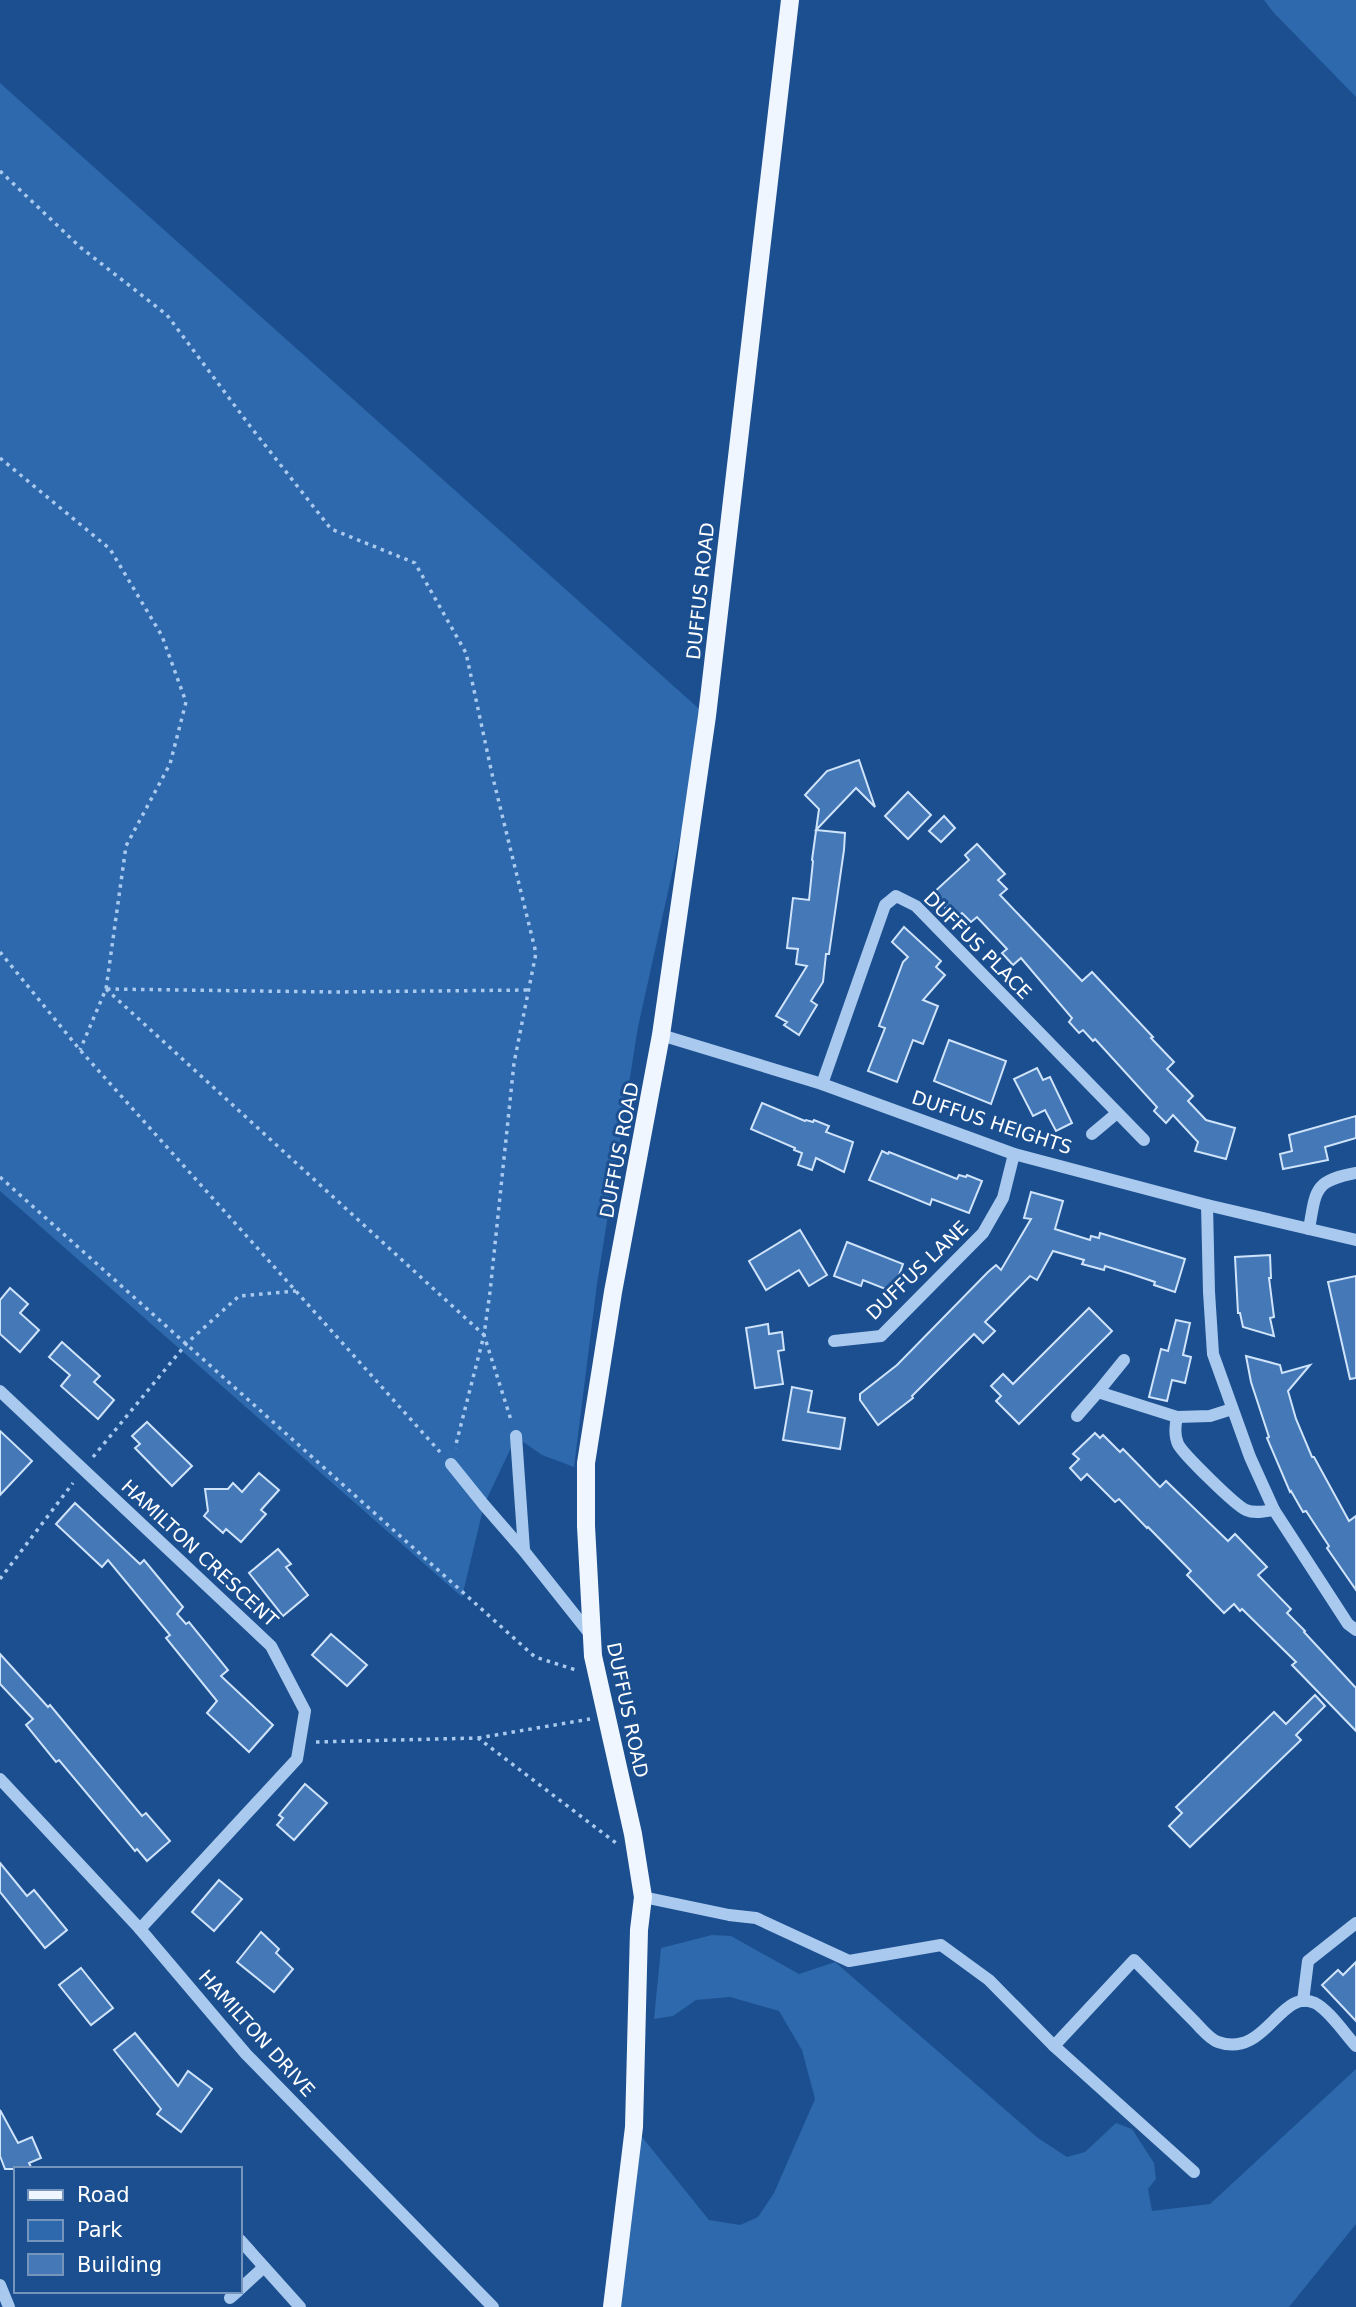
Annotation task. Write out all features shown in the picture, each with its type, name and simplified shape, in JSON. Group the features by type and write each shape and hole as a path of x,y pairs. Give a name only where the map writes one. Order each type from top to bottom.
{"main road":[{"name":"DUFFUS ROAD","path":"612,2307 634,2127 639,1930 643,1897 590,1634 586,1464 613,1292 661,1035 707,716 790,0"}],"street":[{"name":"DUFFUS PLACE","path":"822,1084 885,905 896,896 916,906 1144,1140"},
{"name":"DUFFUS HEIGHTS","path":"661,1035 822,1084 1014,1154 1207,1205 1356,1240"},
{"path":"1092,1134 1117,1113"},
{"name":"DUFFUS LANE","path":"834,1341 881,1336 984,1233 1003,1198 1014,1154"},
{"path":"1309,1229 1315,1194 1325,1182 1356,1173"},
{"path":"1207,1205 1213,1354 1232,1409 1250,1458 1274,1510 1348,1624 1356,1630"},
{"path":"1077,1416 1124,1360"},
{"name":"HAMILTON CRESCENT","path":"0,1391 271,1646 305,1711 296,1759 140,1928"},
{"path":"1098,1392 1177,1416 1210,1416 1232,1409"},
{"path":"1177,1416 1175,1431 1179,1447 1241,1508 1250,1512 1274,1510"},
{"path":"516,1436 524,1550"},
{"path":"451,1464 590,1634"},
{"name":"HAMILTON DRIVE","path":"0,1779 140,1928 246,2054 493,2307"},
{"path":"643,1897 756,1918 849,1961 942,1945 989,1980 1054,2046 1194,2172"},
{"path":"1303,2001 1308,1961 1356,1923"},
{"path":"1054,2046 1133,1960 1215,2042 1236,2046 1252,2041 1289,2006 1303,2001 1315,2003 1326,2012 1356,2046"},
{"path":"242,2242 300,2307"},
{"path":"242,2287 264,2267"},
{"path":"0,2285 9,2307"}],"path":[{"path":"0,171 80,247 167,315 331,529 415,563 466,653 492,774 536,953 514,1063 484,1335 451,1464"},
{"path":"0,458 110,549 162,636 186,702 170,764 126,846 106,989 80,1050"},
{"path":"0,953 80,1050 451,1464"},
{"path":"106,989 333,992 529,990"},
{"path":"106,989 484,1335 516,1436"},
{"path":"0,1177 535,1657 598,1677"},
{"path":"0,1579 83,1469 187,1343 239,1296 296,1291"},
{"path":"300,1742 478,1738 607,1716"},
{"path":"478,1738 637,1858"}],"green space":[{"path":"1264,0 1356,0 1356,97 1274,13"},
{"path":"0,83 707,716 638,1027 597,1284 574,1467 542,1455 516,1437 484,1505 462,1597 0,1191"},
{"path":"712,1935 731,1936 799,1974 835,1962 1038,2138 1067,2157 1085,2152 1116,2123 1132,2129 1154,2163 1156,2179 1148,2189 1152,2211 1210,2204 1356,2069 1356,2224 1289,2307 612,2307 634,2127 709,2220 740,2225 758,2217 774,2193 815,2099 802,2050 779,2011 730,1997 696,2000 673,2016 654,2019 661,1948"}],"building":[{"path":"859,760 875,807 856,788 816,830 819,809 805,795 827,771"},
{"path":"908,792 931,815 908,839 885,816"},
{"path":"944,816 955,828 941,842 929,831"},
{"path":"816,830 845,833 844,850 823,982 811,1001 817,1005 799,1035 784,1025 787,1022 776,1016 807,966 796,964 798,949 787,948 793,898 809,900"},
{"path":"977,844 1005,874 998,880 1007,889 1000,895 1082,981 1092,972 1153,1037 1151,1038 1174,1062 1167,1069 1193,1096 1188,1101 1206,1120 1235,1128 1226,1159 1195,1151 1198,1142 1173,1115 1166,1123 1154,1111 1157,1107 1095,1039 1093,1041 1083,1030 1079,1033 1069,1022 1072,1018 1021,958 1013,965 1002,953 1007,949 977,917 971,922 962,913 955,919 932,894 969,860 965,855"},
{"path":"904,927 941,961 936,967 945,975 923,1000 938,1006 923,1044 913,1040 897,1082 868,1071 885,1028 879,1026 903,962 908,957 892,942"},
{"path":"949,1040 1006,1061 991,1104 934,1081"},
{"path":"1037,1068 1043,1080 1050,1077 1072,1123 1056,1131 1045,1110 1033,1116 1014,1079"},
{"path":"762,1103 805,1121 814,1120 829,1126 826,1132 853,1142 844,1172 816,1158 812,1170 798,1165 802,1153 751,1129"},
{"path":"1356,1116 1356,1138 1325,1147 1328,1160 1283,1169 1280,1154 1292,1151 1289,1135"},
{"path":"882,1151 957,1179 959,1175 967,1175 982,1181 969,1213 932,1199 930,1205 869,1180"},
{"path":"1031,1192 1063,1201 1055,1229 1090,1240 1091,1236 1099,1238 1100,1233 1185,1259 1175,1292 1154,1285 1155,1282 1105,1266 1104,1270 1082,1264 1084,1260 1053,1251 1037,1280 1030,1276 985,1322 995,1331 983,1343 974,1334 912,1396 913,1398 878,1425 860,1400 860,1394 897,1365 988,1272 996,1265 1001,1270 1031,1219 1024,1218"},
{"path":"800,1230 827,1275 809,1286 799,1270 766,1290 749,1261"},
{"path":"847,1242 903,1264 893,1292 863,1280 861,1286 834,1276"},
{"path":"1270,1255 1269,1278 1274,1317 1270,1318 1274,1336 1243,1327 1238,1313 1235,1257"},
{"path":"1356,1276 1356,1378 1350,1379 1328,1282"},
{"path":"10,1288 28,1304 20,1313 39,1330 20,1352 0,1334 0,1300"},
{"path":"1089,1308 1112,1331 1019,1424 996,1401 1001,1396 991,1386 1003,1374 1013,1384"},
{"path":"1176,1320 1190,1323 1183,1355 1191,1357 1185,1383 1172,1380 1167,1401 1149,1397 1161,1349 1168,1351"},
{"path":"768,1324 769,1334 782,1332 784,1350 778,1351 783,1384 755,1388 746,1328"},
{"path":"62,1342 100,1376 94,1382 114,1400 98,1419 61,1386 70,1375 49,1357"},
{"path":"1246,1356 1280,1365 1282,1373 1310,1365 1288,1391 1312,1457 1349,1521 1356,1516 1356,1590 1306,1511 1303,1512 1290,1492 1267,1438 1269,1437 1251,1382"},
{"path":"792,1387 812,1391 808,1412 845,1418 840,1449 783,1440"},
{"path":"147,1422 192,1466 172,1486 135,1448 140,1444 132,1436"},
{"path":"0,1431 32,1461 0,1495"},
{"path":"1095,1433 1100,1438 1103,1435 1120,1452 1123,1449 1160,1487 1166,1481 1228,1541 1235,1534 1267,1567 1258,1575 1291,1609 1287,1613 1356,1688 1356,1731 1292,1665 1296,1662 1242,1609 1240,1611 1234,1604 1224,1613 1187,1575 1191,1571 1119,1499 1115,1502 1087,1474 1081,1480 1070,1468 1079,1459 1073,1454"},
{"path":"259,1473 279,1490 261,1510 266,1514 241,1542 226,1529 223,1533 204,1516 208,1511 205,1489 228,1489 233,1483 242,1492"},
{"path":"75,1503 140,1564 144,1560 183,1607 177,1614 186,1624 189,1622 228,1670 221,1676 273,1725 249,1752 207,1713 217,1701 166,1638 170,1635 108,1560 102,1567 56,1524"},
{"path":"278,1549 291,1564 286,1567 308,1595 283,1616 249,1573"},
{"path":"331,1634 367,1665 347,1686 312,1655"},
{"path":"0,1654 48,1707 50,1705 142,1816 146,1813 170,1841 147,1861 137,1849 135,1851 26,1725 33,1719 0,1684"},
{"path":"1315,1695 1325,1706 1296,1735 1301,1740 1190,1847 1169,1826 1182,1813 1176,1807 1274,1712 1286,1724"},
{"path":"305,1784 327,1803 294,1840 277,1825 283,1818 279,1815"},
{"path":"0,1863 27,1896 34,1890 67,1930 45,1948 0,1892"},
{"path":"219,1880 242,1899 214,1931 192,1912"},
{"path":"261,1932 279,1949 276,1953 293,1969 274,1992 237,1962"},
{"path":"1356,1962 1356,2021 1322,1985 1338,1970 1343,1975"},
{"path":"81,1968 113,2008 91,2025 59,1985"},
{"path":"135,2033 178,2086 188,2071 212,2089 181,2132 157,2114 161,2109 114,2050"},
{"path":"0,2110 18,2143 32,2137 41,2158 29,2163 31,2167 5,2169 0,2156"}]}
